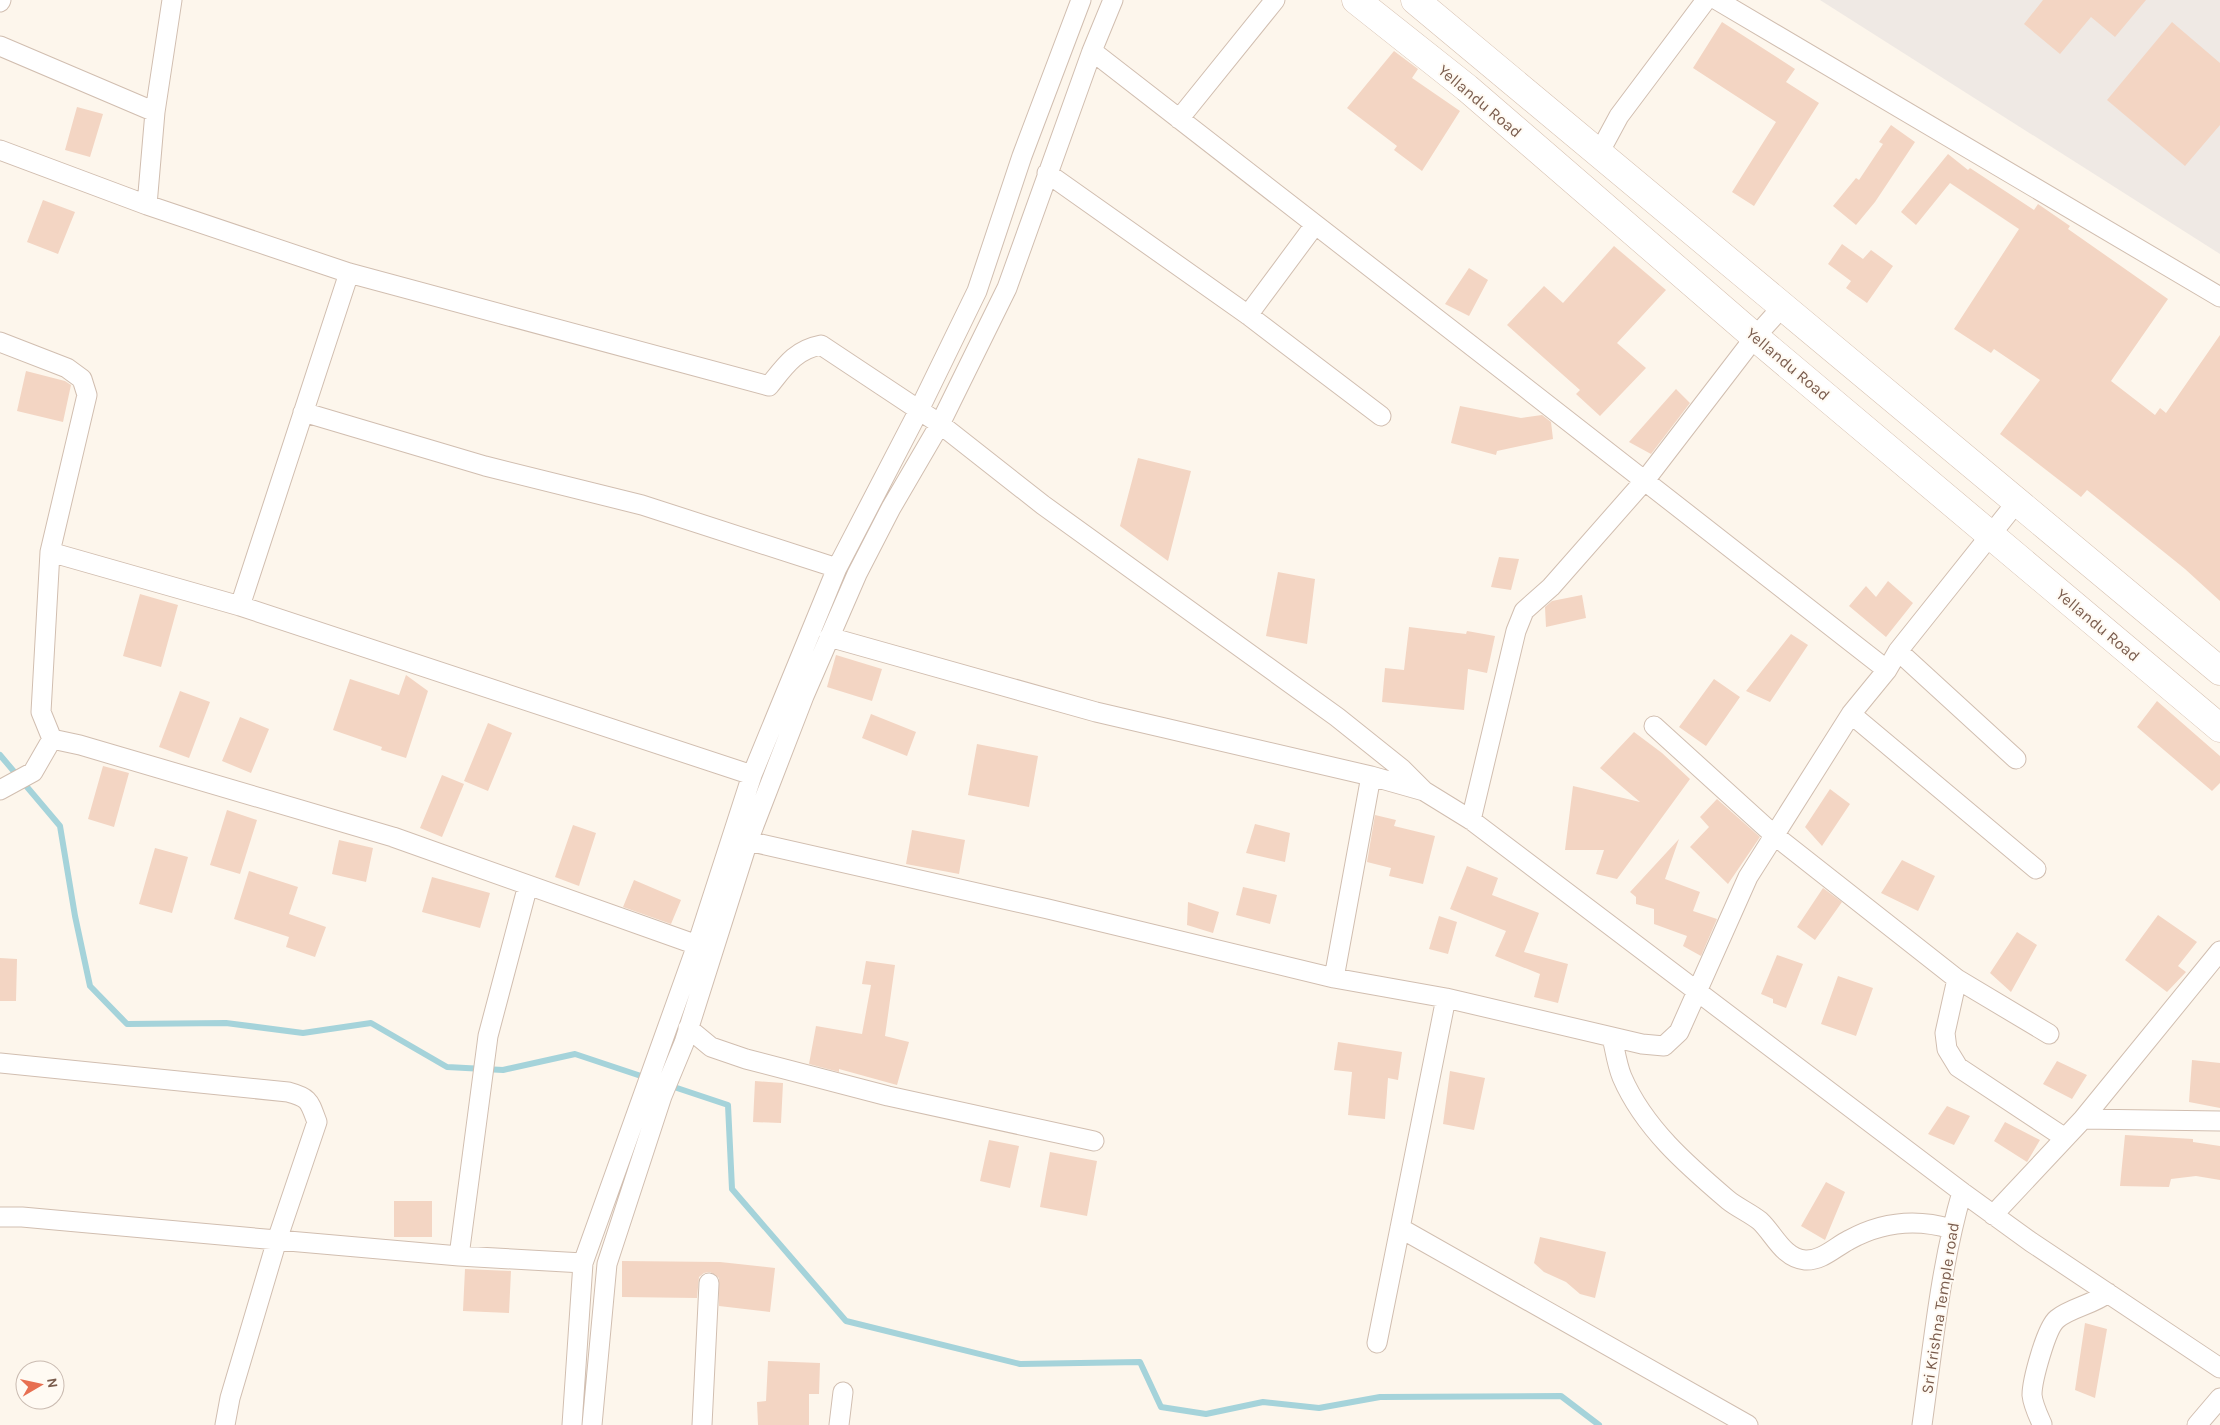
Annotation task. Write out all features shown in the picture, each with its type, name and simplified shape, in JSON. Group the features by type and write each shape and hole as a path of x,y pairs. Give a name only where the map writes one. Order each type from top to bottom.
{"main road":[{"name":"Yellandu Road","path":"1356,0 1466,88 1755,337 2220,728"},
{"path":"1415,0 2016,503 2220,671"}],"street":[{"path":"147,206 155,112 172,0"},
{"path":"572,1425 583,1263 697,945 752,775 837,568 919,410 977,291 1022,156 1081,0"},
{"path":"592,1425 607,1264 662,1096 686,1036 748,842 829,637 857,574 891,508 940,424 1007,288 1047,173 1113,0"},
{"path":"1179,119 1275,0"},
{"path":"1598,154 1619,116 1706,0"},
{"path":"1717,0 2220,297"},
{"path":"0,46 155,112"},
{"path":"1092,51 1314,226 1646,479 1887,670"},
{"path":"0,150 147,206 349,273 769,386 787,363 807,348 822,345 940,424 1043,505 1337,718 1402,769 1424,791 1471,820 1993,1215 2220,1368"},
{"path":"1047,173 1248,315 1381,416"},
{"path":"1248,315 1314,226"},
{"path":"240,606 349,273"},
{"path":"1471,820 1516,631 1524,611 1551,588 1646,479 1755,337 1782,307"},
{"path":"0,342 67,368 82,379 87,395 50,552 41,712 52,739"},
{"path":"303,412 486,466 642,505 837,568"},
{"path":"748,842 1048,909 1334,978 1446,998 1642,1044 1664,1046 1679,1032 1696,989 1748,877 1851,714 1887,670 1898,651 2016,503"},
{"path":"50,552 240,606 752,775"},
{"path":"829,637 1096,712 1371,776 1424,791"},
{"path":"1898,651 2016,759"},
{"path":"1851,714 2036,869"},
{"path":"1654,726 1774,835 1957,979 2050,1034"},
{"path":"0,790 33,772 52,739"},
{"path":"52,739 393,836 528,886 697,945"},
{"path":"1334,978 1371,776"},
{"path":"459,1256 488,1036 528,886"},
{"path":"1993,1215 2083,1120 2220,952"},
{"path":"1957,979 1945,1033 1947,1049 1958,1067 2065,1138"},
{"path":"1377,1343 1446,998"},
{"path":"686,1036 711,1047 746,1058 888,1096 1094,1141"},
{"path":"1612,1037 1622,1076 1634,1101 1655,1132 1730,1201 1760,1221 1788,1254 1805,1260 1826,1255 1848,1240 1878,1226 1912,1221 1952,1228"},
{"path":"0,1063 288,1092 304,1096 310,1104 317,1122 277,1240 230,1398 225,1425"},
{"path":"2083,1120 2220,1121"},
{"name":"Sri Krishna Temple road","path":"1922,1425 1952,1228 1962,1192"},
{"path":"0,1218 22,1217 459,1256 583,1263"},
{"path":"1400,1228 1748,1425"},
{"path":"702,1425 709,1283"},
{"path":"2042,1424 2034,1405 2033,1388 2049,1330 2055,1320 2065,1314 2097,1302 2108,1293"},
{"path":"839,1425 843,1392"},
{"path":"2197,1425 2220,1398"}],"shaded area":[{"path":"1820,0 2220,0 2220,254"}],"building":[{"path":"2043,0 2146,0 2115,37 2091,17 2060,54 2024,24"},
{"path":"1722,22 1795,69 1786,82 1819,103 1754,206 1732,192 1776,122 1693,68"},
{"path":"2172,22 2220,63 2220,125 2185,166 2107,100"},
{"path":"1394,51 1418,69 1412,78 1460,111 1422,171 1394,150 1397,146 1347,108"},
{"path":"77,107 103,114 90,157 65,150"},
{"path":"1891,125 1915,142 1875,202 1856,225 1833,206 1856,178 1859,180 1883,144 1879,142"},
{"path":"1948,154 1968,170 1970,168 2034,210 2038,204 2070,226 2068,229 2168,299 2111,381 2155,415 2160,408 2166,413 2220,335 2220,601 2185,569 2087,490 2081,497 2000,434 2040,380 1994,349 1991,353 1954,329 2019,229 1950,183 1916,225 1901,212"},
{"path":"43,200 75,212 58,254 27,242"},
{"path":"1842,244 1863,259 1871,250 1893,266 1867,303 1846,288 1851,281 1828,264"},
{"path":"1614,246 1666,290 1617,343 1646,368 1600,416 1576,394 1580,390 1507,325 1544,286 1563,303"},
{"path":"1469,268 1488,280 1469,316 1445,304"},
{"path":"26,371 65,381 71,385 63,422 17,411"},
{"path":"1676,389 1690,403 1651,454 1629,442"},
{"path":"1460,406 1521,418 1542,415 1551,422 1553,439 1497,451 1496,455 1451,443"},
{"path":"1138,458 1191,471 1168,561 1120,526"},
{"path":"1499,557 1519,559 1511,590 1491,587"},
{"path":"1278,572 1315,579 1307,644 1266,636"},
{"path":"1888,581 1913,603 1886,637 1849,606 1866,586 1876,597"},
{"path":"140,594 178,605 161,667 123,656"},
{"path":"1582,595 1586,618 1546,627 1545,607 1552,601"},
{"path":"1409,627 1466,634 1467,631 1495,636 1487,673 1468,669 1464,710 1382,702 1385,668 1404,670"},
{"path":"1791,634 1808,645 1770,702 1746,691"},
{"path":"836,655 882,669 872,701 827,687"},
{"path":"406,675 428,691 406,758 381,750 382,747 333,730 350,679 399,695"},
{"path":"1714,679 1740,697 1706,746 1679,727"},
{"path":"180,691 210,702 189,758 159,747"},
{"path":"2157,701 2220,756 2220,783 2212,791 2137,727"},
{"path":"871,714 916,732 907,756 862,738"},
{"path":"240,717 269,729 251,773 222,761"},
{"path":"488,723 512,733 488,791 464,781"},
{"path":"1634,732 1662,753 1690,779 1617,879 1596,874 1604,850 1565,850 1573,786 1640,802 1600,768"},
{"path":"977,744 1038,756 1029,807 968,795"},
{"path":"103,766 129,773 114,827 88,819"},
{"path":"442,775 464,784 442,837 420,828"},
{"path":"1830,789 1850,804 1822,846 1805,827"},
{"path":"1717,799 1760,837 1728,884 1690,847 1709,827 1700,817"},
{"path":"227,810 257,820 240,874 210,865"},
{"path":"1375,815 1396,820 1394,826 1435,836 1423,884 1389,876 1391,868 1367,862"},
{"path":"1255,824 1290,833 1285,862 1246,853"},
{"path":"573,825 596,833 579,886 555,877"},
{"path":"912,830 965,840 959,874 906,864"},
{"path":"1679,839 1665,879 1700,892 1693,911 1717,919 1701,956 1683,946 1687,936 1654,924 1654,909 1636,904 1636,897 1630,892"},
{"path":"339,840 373,848 366,882 332,874"},
{"path":"155,848 188,857 172,913 139,904"},
{"path":"1902,860 1935,876 1918,911 1881,893"},
{"path":"1467,866 1498,878 1492,895 1539,913 1524,952 1568,964 1558,1003 1534,997 1540,974 1495,956 1506,931 1450,909"},
{"path":"249,871 298,887 289,914 326,927 315,957 286,947 289,937 234,919"},
{"path":"432,877 490,893 480,928 422,912"},
{"path":"634,880 681,900 671,924 623,907"},
{"path":"1243,887 1277,895 1270,924 1236,915"},
{"path":"1823,888 1842,902 1815,940 1797,927"},
{"path":"1188,902 1219,912 1213,933 1187,925"},
{"path":"2158,915 2197,942 2178,966 2186,972 2167,992 2125,960"},
{"path":"1439,916 1457,922 1448,954 1429,949"},
{"path":"2017,932 2037,945 2011,992 1990,973"},
{"path":"1777,955 1803,964 1786,1008 1773,1003 1773,999 1761,994"},
{"path":"0,958 17,959 16,1001 0,1001"},
{"path":"866,961 895,965 885,1036 909,1042 897,1085 839,1069 839,1072 809,1064 816,1026 862,1034 871,985 862,984"},
{"path":"1838,976 1873,988 1856,1036 1821,1024"},
{"path":"1338,1042 1402,1052 1398,1080 1388,1078 1385,1119 1348,1115 1352,1072 1334,1070"},
{"path":"2192,1060 2220,1063 2220,1108 2189,1102"},
{"path":"2057,1061 2087,1075 2072,1099 2043,1084"},
{"path":"1450,1071 1485,1078 1474,1130 1443,1124"},
{"path":"755,1081 783,1083 781,1123 753,1122"},
{"path":"1947,1106 1970,1116 1954,1145 1928,1134"},
{"path":"2005,1122 2040,1140 2027,1162 1994,1141"},
{"path":"2125,1135 2193,1139 2193,1142 2220,1146 2220,1180 2196,1176 2171,1179 2169,1187 2120,1186"},
{"path":"989,1140 1019,1146 1010,1188 980,1181"},
{"path":"1050,1152 1097,1161 1087,1216 1040,1207"},
{"path":"1826,1182 1845,1192 1825,1240 1801,1226"},
{"path":"394,1201 432,1201 432,1237 394,1237"},
{"path":"1540,1237 1606,1252 1595,1298 1580,1294 1566,1282 1544,1272 1534,1263"},
{"path":"622,1261 720,1262 775,1268 770,1312 719,1306 719,1278 710,1272 704,1273 699,1277 697,1298 622,1297"},
{"path":"465,1269 511,1271 509,1313 463,1311"},
{"path":"2085,1323 2107,1329 2095,1398 2075,1390"},
{"path":"768,1361 820,1363 819,1394 809,1394 809,1425 758,1425 757,1402 766,1401"}],"waterway":[{"path":"0,755 60,826 75,916 90,986 127,1024 226,1023 303,1033 371,1023 447,1067 503,1070 575,1054 647,1078"},
{"path":"668,1085 728,1105 732,1189 846,1321 1020,1364 1140,1362 1161,1407 1206,1414 1263,1402 1319,1408 1380,1397 1561,1396 1599,1425"}]}
